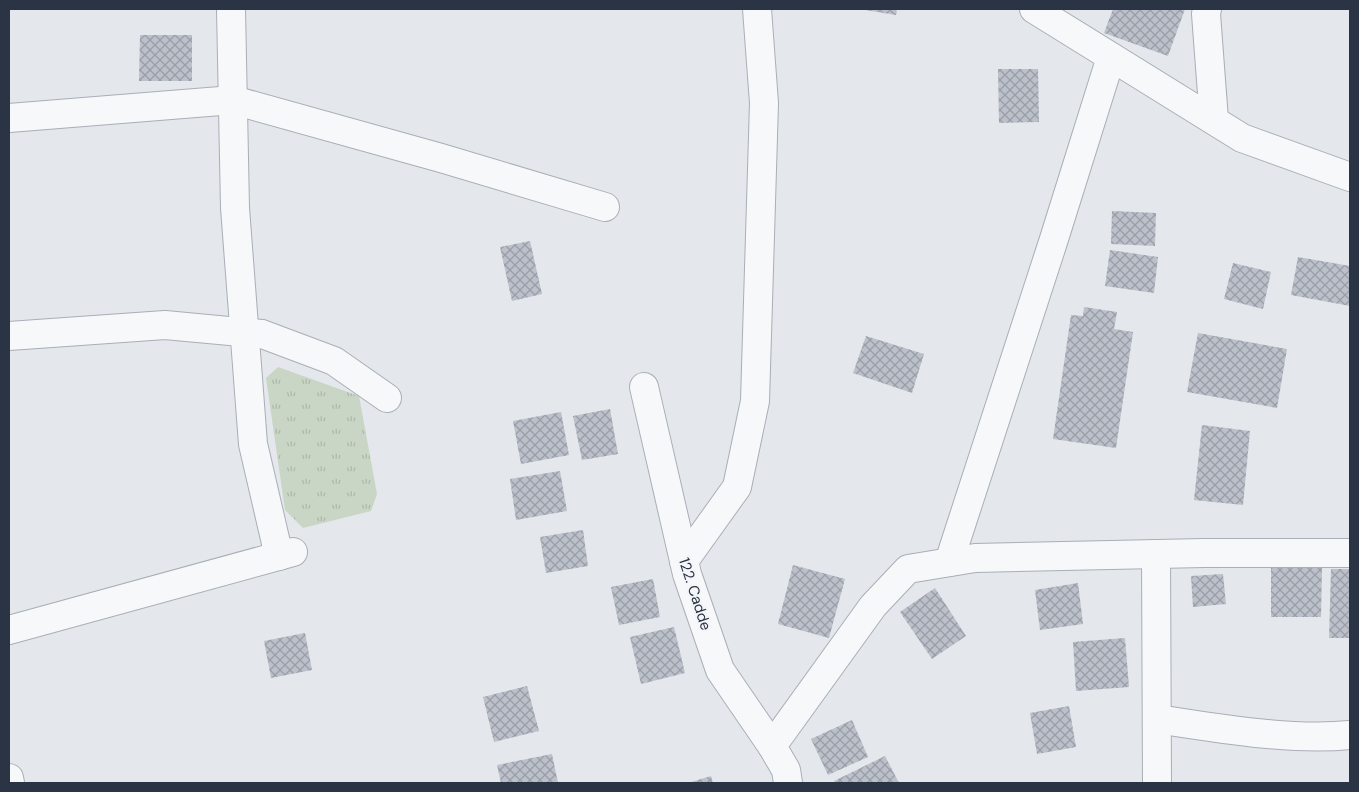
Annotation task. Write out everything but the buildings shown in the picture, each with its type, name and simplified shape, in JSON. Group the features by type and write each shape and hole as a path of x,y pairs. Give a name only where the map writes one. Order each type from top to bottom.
{"street":[{"path":"9,630 286,554 253,444 235,208 231,9"},
{"path":"684,561 737,487 755,401 764,103 756,9"},
{"path":"1034,9 1242,138 1350,177"},
{"path":"1207,9 1214,120"},
{"path":"948,562 1054,239 1111,57"},
{"path":"9,118 233,100 605,207"},
{"path":"9,336 165,325 262,334 334,361 387,398"},
{"name":"122. Cadde","path":"644,387 687,574 720,670 772,746 786,770 788,783"},
{"path":"772,746 873,606 908,569 974,558 1156,554 1350,553"},
{"path":"1156,554 1157,783"},
{"path":"1157,720 1278,734 1337,737 1350,735"},
{"path":"9,778 10,783"}],"green space":[{"path":"278,367 359,396 377,494 371,511 303,528 285,510 266,378"}]}
